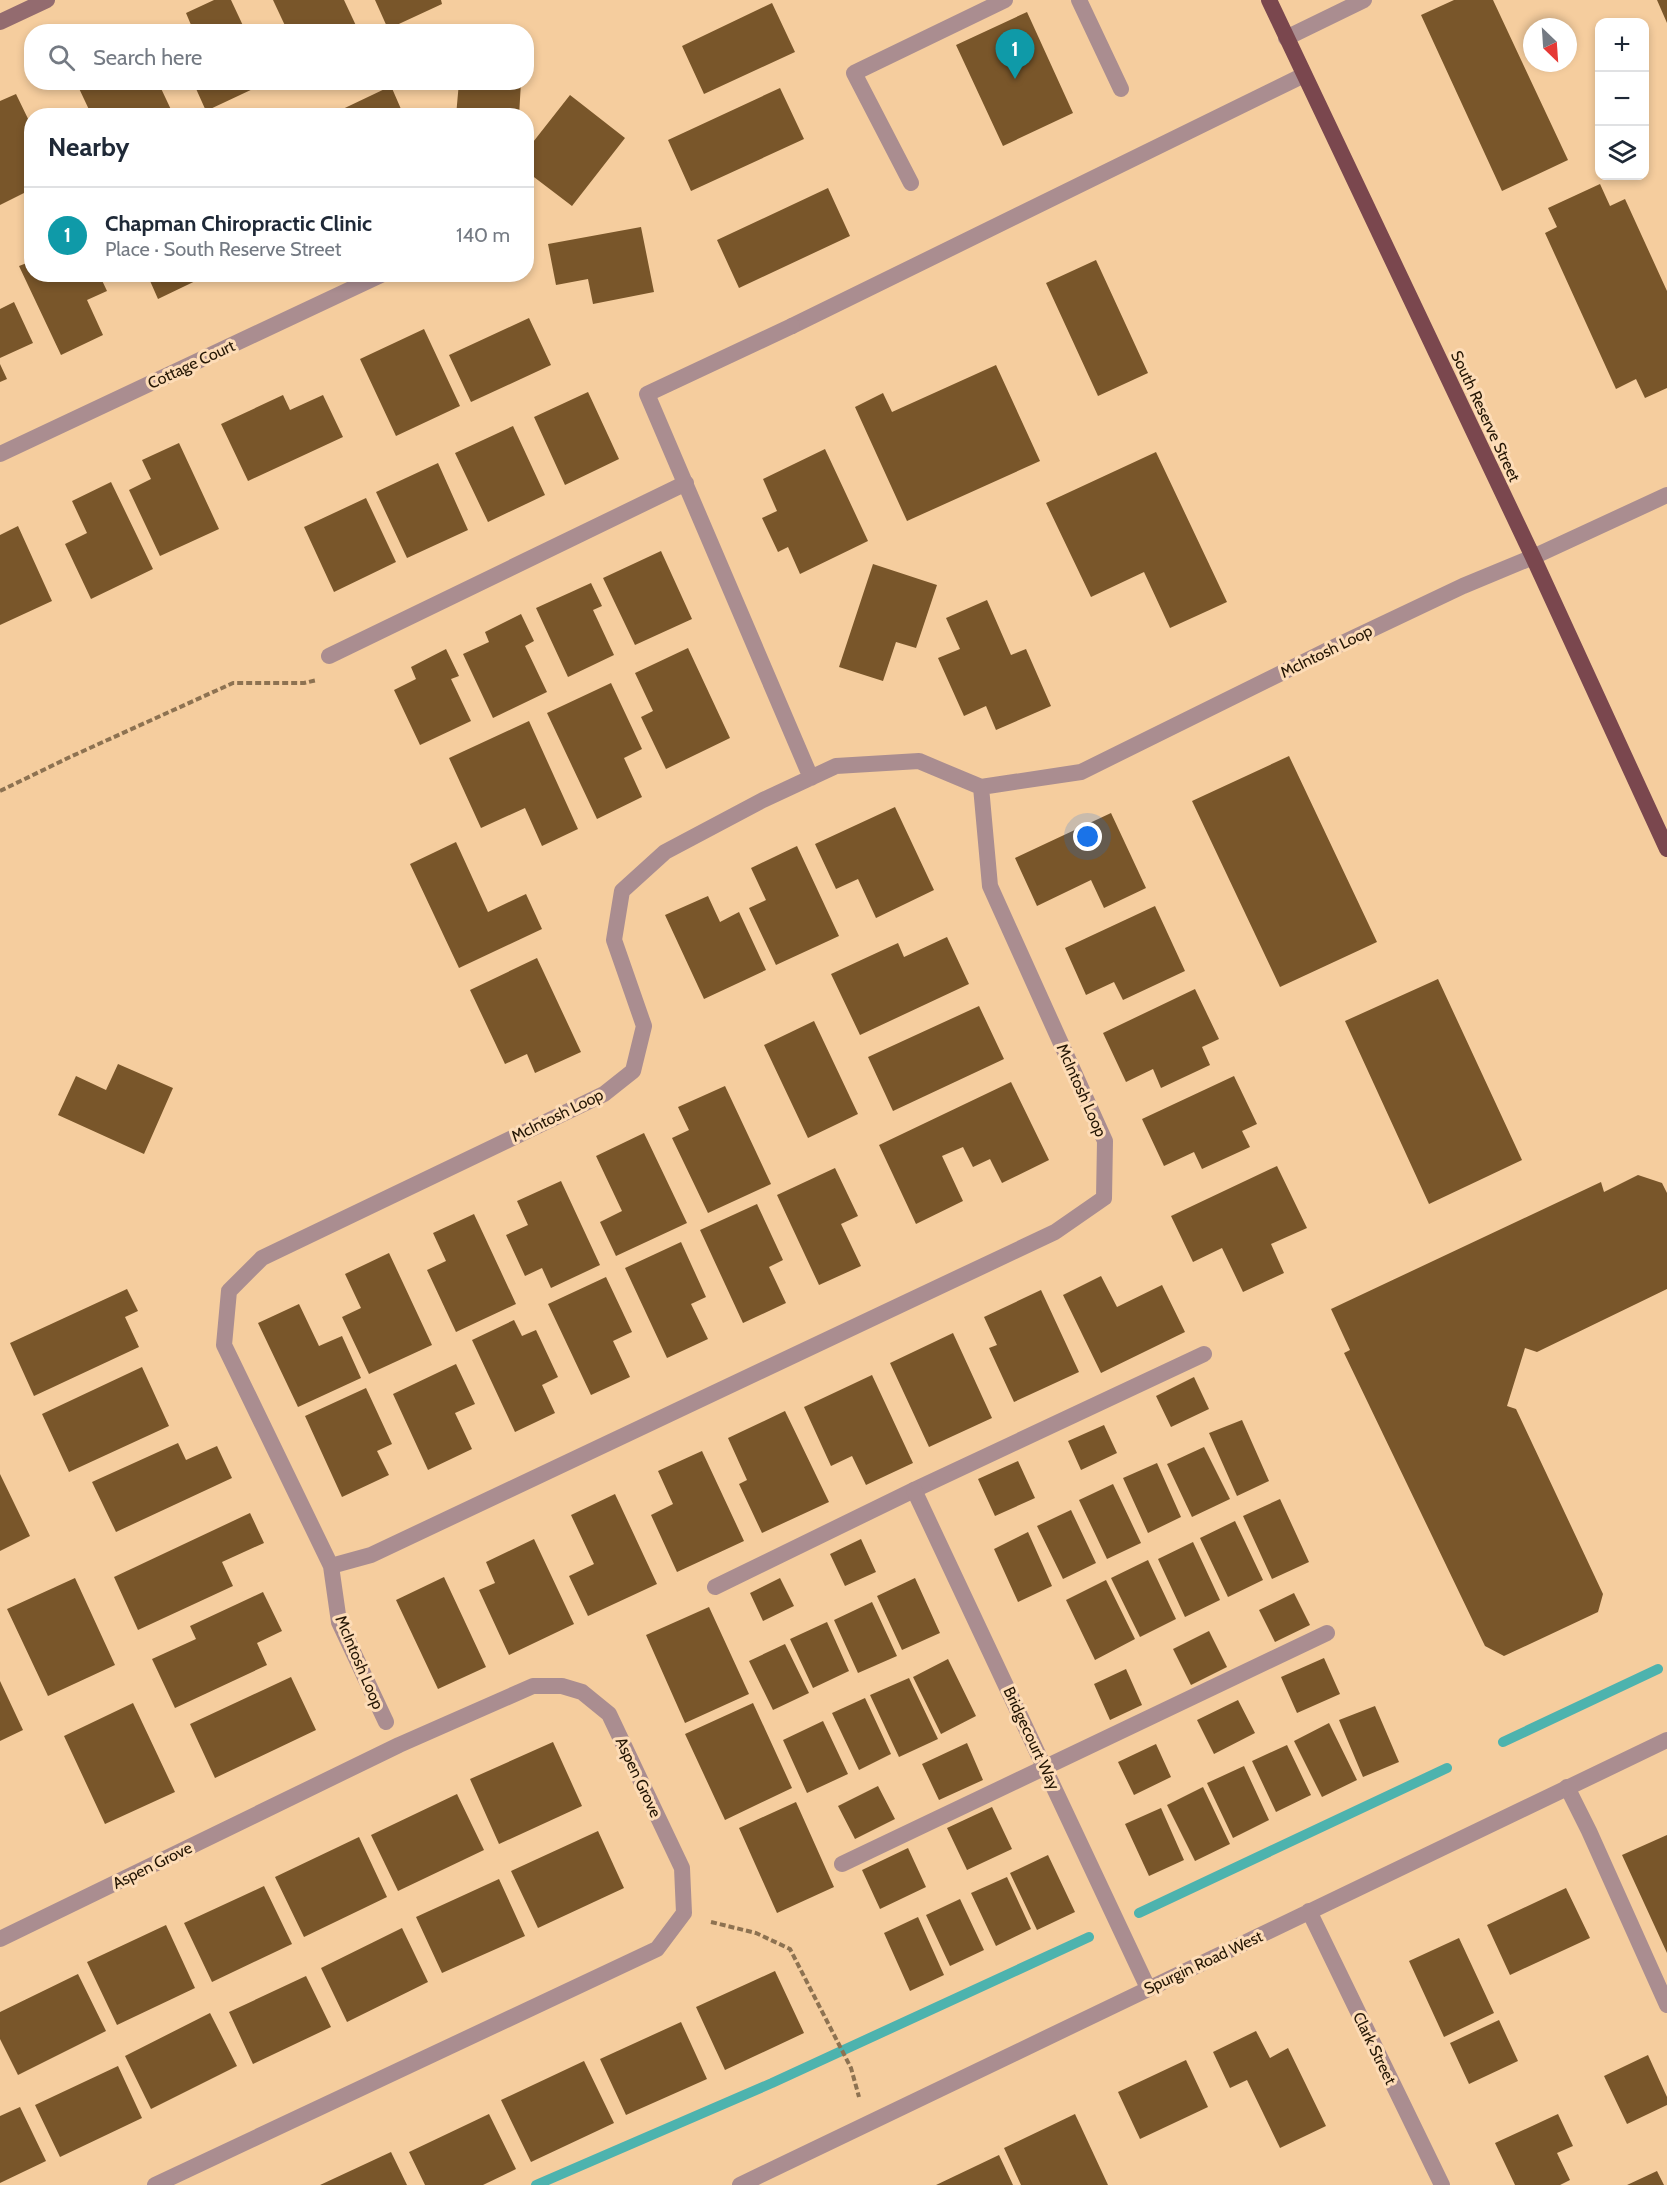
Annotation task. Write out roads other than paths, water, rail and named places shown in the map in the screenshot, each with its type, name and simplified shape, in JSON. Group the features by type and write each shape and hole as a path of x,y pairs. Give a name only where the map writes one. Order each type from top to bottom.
{"highway":[{"name":"South Reserve Street","path":"1269,0 1533,557 1667,849"}],"main road":[{"path":"0,22 47,0"}],"street":[{"path":"912,183 854,73 1005,0"},
{"path":"1079,0 1121,89"},
{"path":"1286,38 1364,0"},
{"path":"811,778 647,394 792,326 1304,75"},
{"name":"Cottage Court","path":"0,454 366,282"},
{"path":"329,656 686,483"},
{"name":"McIntosh Loop","path":"386,1722 339,1622 331,1566 224,1345 229,1291 262,1258 604,1094 633,1071 644,1026 614,940 622,891 665,852 763,800 836,766 919,761 981,787 1081,772 1463,586 1533,557 1667,495"},
{"name":"McIntosh Loop","path":"331,1566 371,1555 1055,1232 1104,1198 1105,1141 990,886 981,787"},
{"path":"716,1587 914,1490 1204,1354"},
{"name":"Bridgecourt Way","path":"914,1490 1148,1988"},
{"path":"842,1864 1327,1633"},
{"name":"Aspen Grove","path":"0,1939 399,1745 533,1686 562,1686 582,1692 609,1714 682,1868 684,1913 657,1949 155,2185"},
{"name":"Spurgin Road West","path":"740,2185 1667,1740"},
{"path":"1567,1787 1667,2005"},
{"name":"Clark Street","path":"1309,1911 1442,2185"}],"waterway":[{"path":"1503,1742 1658,1669"},
{"path":"1139,1913 1447,1768"},
{"path":"536,2185 772,2083 1089,1937"}],"place":[{"name":"Chapman Chiropractic Clinic","path":"1015,79"}]}
